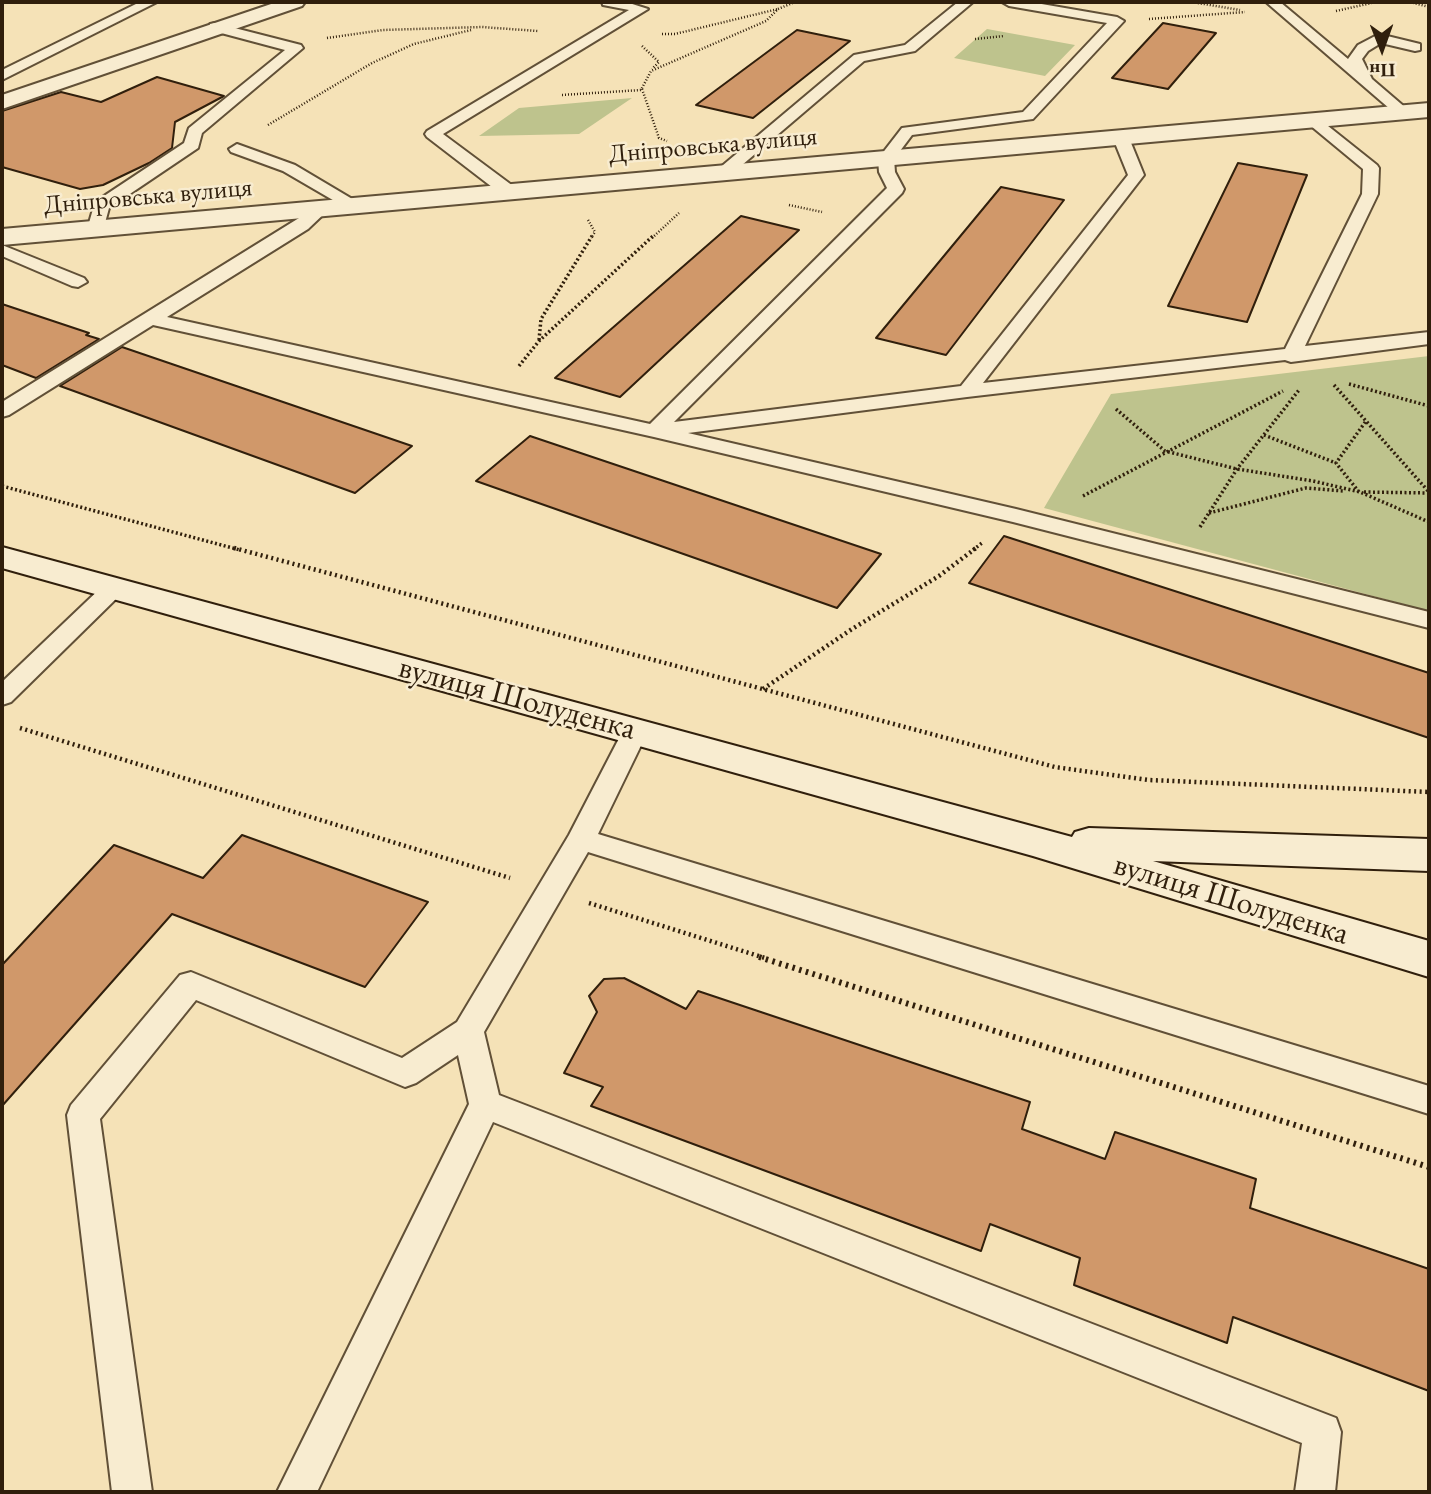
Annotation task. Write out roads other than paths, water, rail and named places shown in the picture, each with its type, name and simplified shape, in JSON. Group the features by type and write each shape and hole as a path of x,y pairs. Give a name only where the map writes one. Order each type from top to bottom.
{"street":[{"path":"2,102 290,2"},
{"name":"Дніпровська вулиця","path":"2,237 1429,110"},
{"name":"вулиця Шолуденка","path":"2,557 1033,841 1429,959"},
{"name":"вулиця Шолуденка","path":"1033,841 1429,855"}],"lane":[{"path":"2,76 150,2"},
{"path":"511,192 433,134 641,9 608,2"},
{"path":"722,174 859,58 910,48 965,2"},
{"path":"653,431 896,189 887,172 886,159 907,131 1028,116 1117,21 1009,2"},
{"path":"1272,2 1402,112"},
{"path":"96,230 101,206 192,145 194,131 296,48 215,27"},
{"path":"1365,78 1355,60 1363,48 1379,37 1415,47"},
{"path":"1291,356 1370,194 1371,168 1313,121"},
{"path":"967,391 1136,175 1121,138"},
{"path":"237,149 289,168 356,206"},
{"path":"2,411 302,225 320,210"},
{"path":"2,250 78,282"},
{"path":"150,319 653,431 1026,519 1429,620"},
{"path":"653,431 967,391 1291,356 1429,338"},
{"path":"2,696 114,588"},
{"path":"132,1492 83,1115 191,984 405,1073 468,1031 581,839 635,731"},
{"path":"581,839 1429,1100"},
{"path":"297,1492 485,1104 468,1031"},
{"path":"485,1104 1322,1432 1315,1492"}]}
